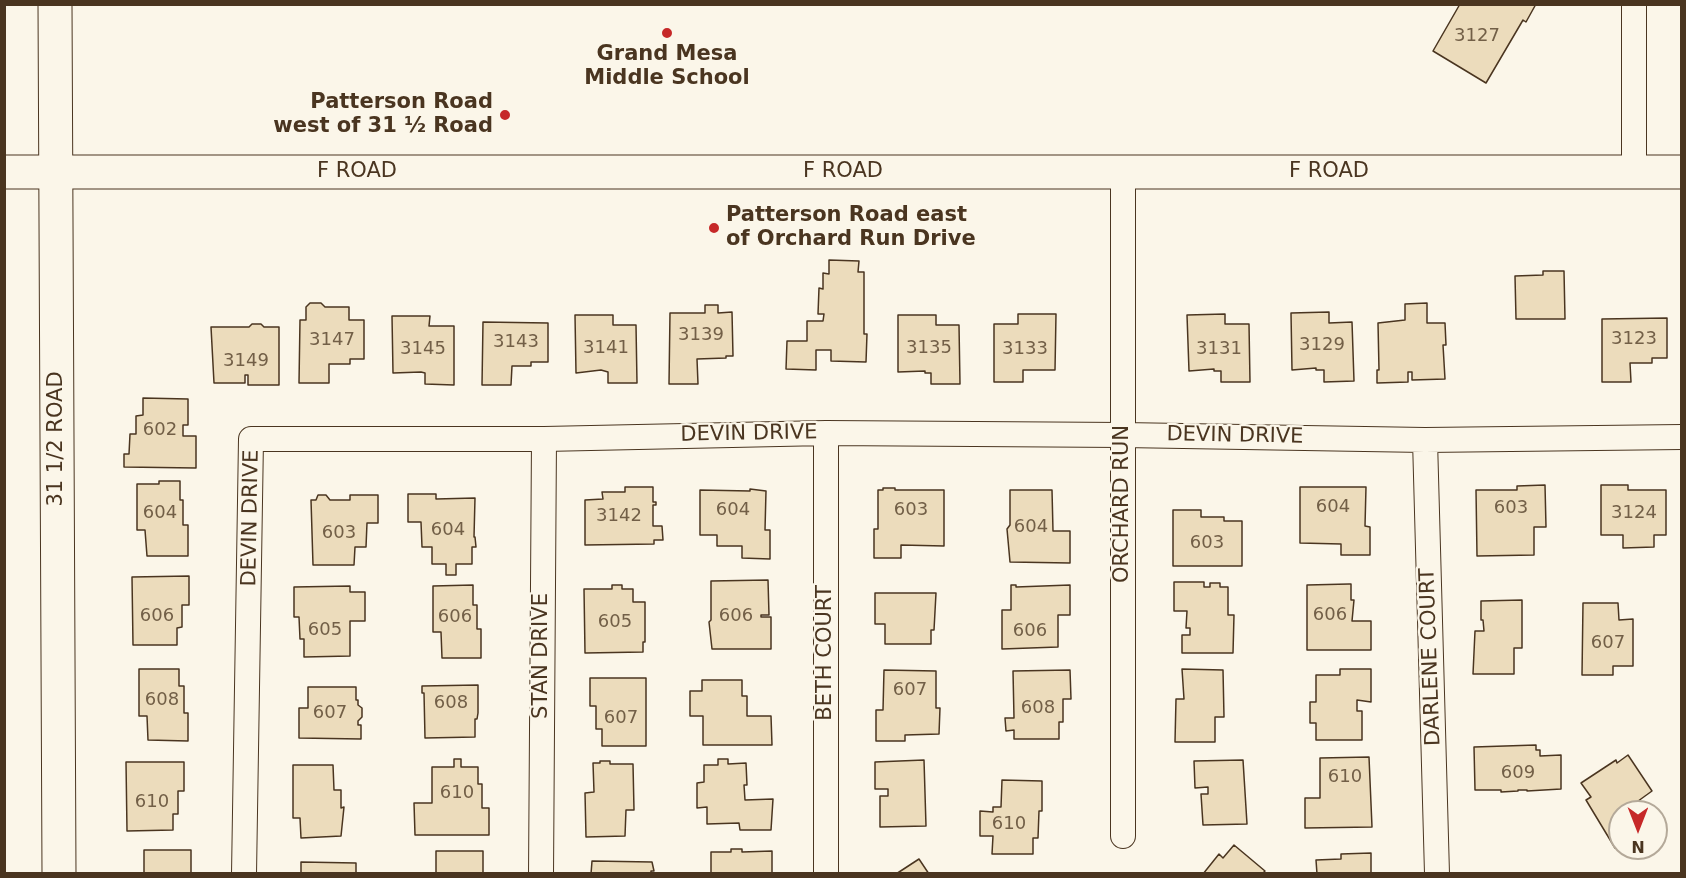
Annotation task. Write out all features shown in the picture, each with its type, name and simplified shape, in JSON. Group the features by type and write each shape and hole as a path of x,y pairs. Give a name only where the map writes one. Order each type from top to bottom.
{"main road":[{"name":"31 1/2 ROAD","path":"55,4 59,873"},
{"name":"F ROAD","path":"4,172 1682,172"}],"street":[{"path":"1634,4 1634,172"},
{"name":"ORCHARD RUN","path":"1123,172 1123,836"},
{"name":"DEVIN DRIVE","path":"244,873 251,439 544,439 826,433 1425,440 1682,437"},
{"name":"BETH COURT","path":"826,433 826,873"},
{"name":"STAN DRIVE","path":"541,873 544,439"},
{"name":"DARLENE COURT","path":"1425,440 1437,873"}],"building":[{"path":"1460,4 1536,4 1526,22 1523,20 1486,83 1433,51"},
{"path":"829,260 859,261 858,272 864,272 866,362 831,361 831,350 816,350 816,370 786,369 787,341 807,341 807,321 823,321 824,314 818,314 819,288 823,289 823,273 829,274"},
{"path":"1543,271 1564,271 1565,319 1516,319 1515,276 1543,275"},
{"path":"310,303 321,303 325,307 349,307 349,320 364,320 364,359 350,359 350,364 329,364 329,383 299,383 300,320 306,320 306,307"},
{"path":"1427,303 1427,323 1445,323 1446,345 1443,345 1445,379 1412,380 1412,372 1408,372 1408,382 1377,383 1378,323 1405,320 1405,304"},
{"path":"705,305 718,305 718,313 732,312 733,356 697,359 698,384 669,384 670,313 705,313"},
{"path":"1329,312 1329,323 1352,322 1354,381 1324,382 1324,370 1316,370 1316,368 1292,370 1291,313"},
{"path":"1018,314 1056,314 1055,370 1023,370 1023,382 994,382 994,324 1018,324"},
{"path":"1225,314 1225,324 1249,324 1250,382 1221,382 1221,371 1214,371 1214,369 1189,371 1187,315"},
{"path":"575,315 613,315 613,325 636,325 637,383 608,383 608,372 601,370 576,373"},
{"path":"898,315 936,315 936,325 959,325 960,384 931,384 931,373 925,373 925,371 898,372"},
{"path":"392,316 430,316 429,326 454,326 454,385 425,384 425,373 421,372 393,373"},
{"path":"1667,318 1667,358 1652,358 1652,363 1630,363 1631,382 1602,382 1602,319"},
{"path":"483,322 548,323 548,362 531,362 531,366 512,366 511,385 482,385"},
{"path":"252,324 279,327 279,385 248,385 248,375 245,375 245,383 214,383 211,327 249,327"},
{"path":"143,398 188,399 188,425 183,425 183,436 196,436 196,468 124,467 124,454 129,454 130,434 136,434 136,416 143,415"},
{"path":"159,481 180,481 183,525 188,525 188,556 147,556 145,530 137,530 137,484 159,484"},
{"path":"1545,485 1546,527 1534,527 1534,555 1477,556 1476,490 1517,490 1517,486"},
{"path":"1601,485 1628,485 1628,490 1666,490 1666,535 1654,535 1654,547 1623,548 1623,535 1601,535"},
{"path":"625,487 653,487 653,502 656,502 656,505 653,505 653,526 662,526 663,540 654,540 654,544 585,545 585,500 603,499 602,492 625,492"},
{"path":"1300,487 1366,487 1365,526 1370,527 1370,555 1341,555 1341,544 1300,543"},
{"path":"883,488 944,490 944,546 901,545 901,558 874,558 874,529 878,529 878,490 883,490"},
{"path":"750,489 766,491 765,530 770,530 770,559 742,558 742,546 717,546 717,535 700,535 700,490 750,491"},
{"path":"1010,490 1052,490 1053,531 1070,531 1070,563 1010,562 1007,529 1010,525"},
{"path":"408,494 436,494 436,499 475,498 476,547 472,547 472,564 456,564 456,575 446,575 446,564 432,564 432,547 422,547 421,522 408,522"},
{"path":"318,495 326,495 330,500 350,500 350,495 378,495 378,523 367,523 366,547 355,547 354,565 313,565 311,500 316,500"},
{"path":"1173,510 1201,510 1201,517 1224,517 1224,521 1242,521 1242,566 1173,566"},
{"path":"189,576 189,605 182,605 182,627 177,628 177,645 133,645 132,577"},
{"path":"768,580 769,615 761,615 761,617 771,617 771,649 712,649 709,622 711,620 711,581"},
{"path":"1174,582 1204,582 1204,587 1210,587 1210,583 1220,583 1220,587 1228,587 1228,615 1234,615 1233,653 1182,653 1182,635 1190,635 1190,628 1186,628 1187,611 1174,611"},
{"path":"1351,584 1351,600 1354,600 1352,621 1371,621 1371,650 1307,650 1307,585"},
{"path":"473,585 473,605 477,605 477,629 481,629 481,658 442,658 441,632 433,632 433,586"},
{"path":"612,585 622,585 622,589 633,589 633,602 645,602 643,652 585,653 584,589 612,589"},
{"path":"1011,585 1016,585 1016,587 1070,585 1070,615 1058,615 1058,647 1002,649 1002,610 1011,610"},
{"path":"350,586 350,592 365,592 365,621 350,621 350,656 304,657 304,639 300,639 299,617 294,617 294,587"},
{"path":"875,593 936,593 931,644 885,644 885,624 875,624"},
{"path":"1522,600 1522,648 1514,648 1514,674 1473,674 1475,631 1484,631 1483,620 1481,620 1481,601"},
{"path":"1583,603 1618,603 1619,620 1633,619 1633,666 1613,666 1613,675 1582,675"},
{"path":"139,669 179,669 179,686 184,686 184,713 188,713 188,741 148,740 147,716 139,716"},
{"path":"1182,669 1223,670 1224,717 1215,717 1215,742 1175,742 1176,699 1184,699"},
{"path":"1340,669 1371,669 1371,702 1357,700 1357,711 1362,711 1362,740 1316,740 1316,723 1310,723 1310,702 1316,702 1316,675 1340,675"},
{"path":"884,670 936,671 936,708 940,708 939,734 905,735 905,741 876,741 876,710 883,710"},
{"path":"1070,670 1071,699 1063,699 1063,722 1059,722 1059,739 1014,739 1014,730 1006,731 1005,718 1014,718 1013,671"},
{"path":"590,678 646,678 646,746 602,746 602,729 596,729 596,706 590,706"},
{"path":"702,680 742,680 742,696 747,696 747,716 771,716 772,745 703,745 703,716 690,716 690,691 702,691"},
{"path":"478,685 475,737 425,738 422,686"},
{"path":"308,687 356,687 356,700 362,708 362,717 358,721 358,725 361,725 361,739 299,738 299,708 308,708"},
{"path":"1536,745 1536,750 1540,750 1540,756 1561,755 1561,789 1501,792 1501,790 1475,790 1474,747"},
{"path":"1628,755 1652,791 1640,800 1608,800 1608,836 1586,800 1591,797 1581,783 1616,760 1617,763"},
{"path":"1369,757 1372,827 1305,828 1305,798 1320,798 1320,758"},
{"path":"454,759 461,759 461,767 478,767 478,784 482,784 482,808 489,808 489,835 415,835 414,803 432,803 432,767 454,767"},
{"path":"718,759 728,759 728,764 746,763 745,800 773,799 771,830 740,830 739,823 707,824 707,807 697,808 697,783 704,782 704,765 718,765"},
{"path":"924,760 926,826 880,827 880,796 888,796 888,789 875,789 875,762"},
{"path":"1243,760 1247,824 1203,825 1201,794 1208,794 1208,787 1195,788 1194,761"},
{"path":"600,761 610,761 610,764 633,764 634,810 626,810 625,836 586,837 585,793 594,792 593,763 600,763"},
{"path":"126,762 184,762 184,791 178,791 178,814 173,814 173,830 127,831"},
{"path":"293,765 333,765 334,790 341,790 341,808 344,807 341,836 301,838 300,818 293,818"},
{"path":"1002,780 1042,781 1042,811 1039,811 1038,838 1033,838 1033,854 992,854 993,836 980,836 980,811 993,812 993,807 1001,807"},
{"path":"1234,845 1265,871 1262,874 1203,874 1219,854 1223,858"},
{"path":"731,849 742,849 742,852 772,851 772,874 711,874 711,852 731,852"},
{"path":"144,850 191,850 191,874 144,874"},
{"path":"436,851 483,851 483,874 436,874"},
{"path":"1371,853 1371,874 1317,874 1316,860 1341,859 1341,854"},
{"path":"919,859 929,874 896,874"},
{"path":"592,861 652,862 654,871 651,871 651,874 591,874"},
{"path":"301,862 356,863 356,874 301,874"}],"place":[{"name":"Grand Mesa Middle School","path":"667,33"},
{"name":"Patterson Road west of 31 ½ Road","path":"505,115"},
{"name":"Patterson Road east of Orchard Run Drive","path":"714,228"}]}
